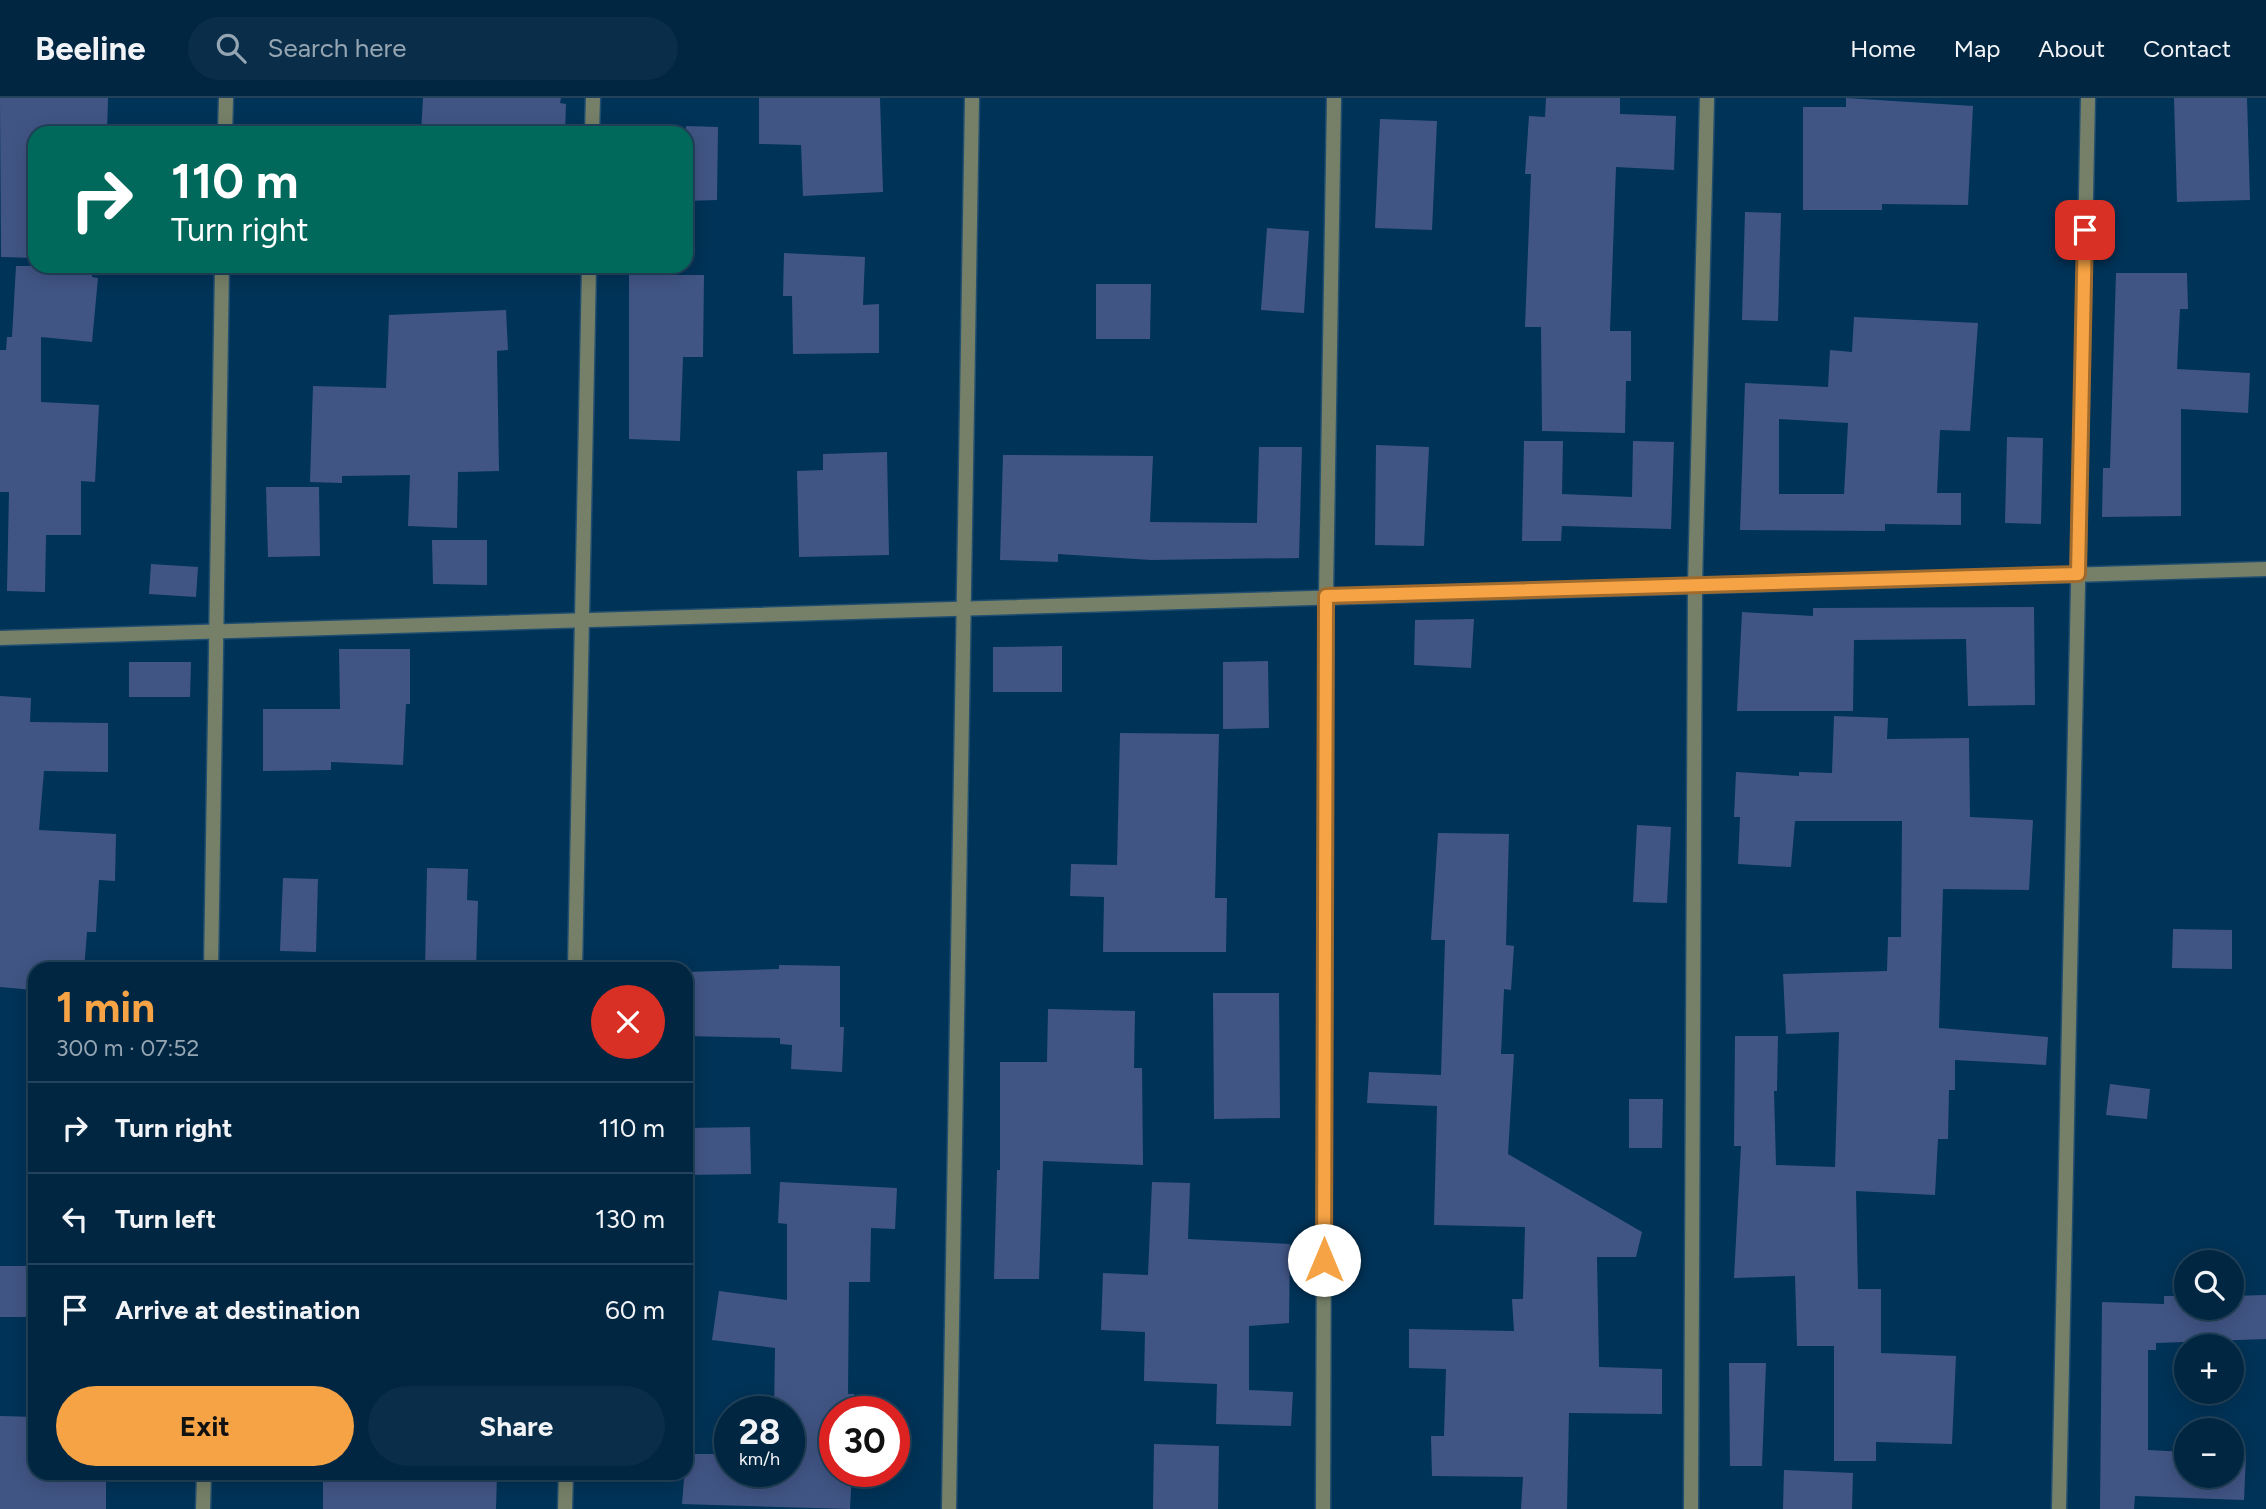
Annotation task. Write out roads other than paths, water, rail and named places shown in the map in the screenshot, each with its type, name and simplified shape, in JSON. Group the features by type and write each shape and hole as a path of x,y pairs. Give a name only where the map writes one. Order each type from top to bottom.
{"street":[{"path":"225,126 226,98"},
{"path":"592,126 593,98"},
{"path":"949,1509 972,98"},
{"path":"1323,1509 1326,596 1334,98"},
{"path":"1691,1509 1695,585 1707,98"},
{"path":"2059,1509 2088,98"},
{"path":"211,962 222,273"},
{"path":"575,962 589,273"},
{"path":"0,638 2266,569"},
{"path":"203,1509 204,1480"},
{"path":"565,1509 566,1480"}]}
